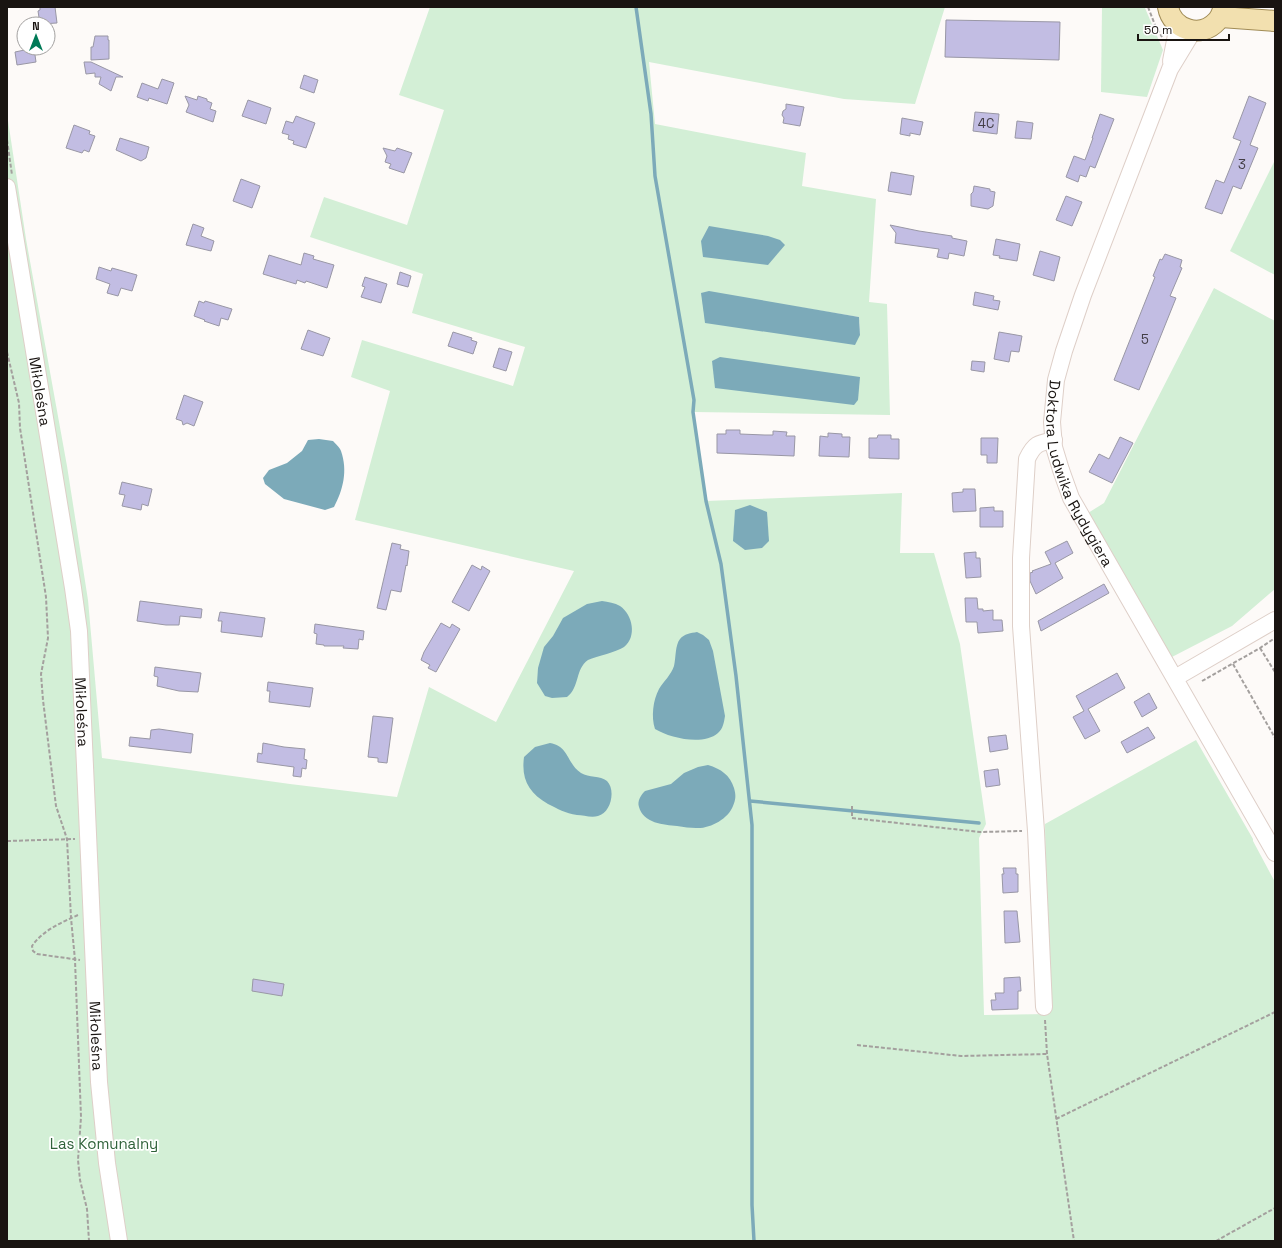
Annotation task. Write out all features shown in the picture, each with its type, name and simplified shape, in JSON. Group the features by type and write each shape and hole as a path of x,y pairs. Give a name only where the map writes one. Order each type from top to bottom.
{"main road":[{"path":"1168,7 1173,21 1186,28 1206,29 1212,26 1222,12 1275,21"},
{"path":"1251,7 1275,15"}],"street":[{"name":"Doktora Ludwika Rydygiera","path":"1186,28 1083,294 1056,380 1052,422 1054,440 1061,470 1071,498 1275,853"},
{"name":"Miłoleśna","path":"7,187 79,631 99,1082 107,1163 119,1241"},
{"path":"1044,1007 1036,831 1021,626 1021,558 1027,459 1032,448 1041,442 1054,440"},
{"path":"1175,678 1275,620"}],"path":[{"path":"7,352 19,403 20,428 46,597 48,638 41,674 56,806 67,840 75,960 81,1117 78,1160 80,1180 87,1209 89,1241"},
{"path":"1202,681 1275,638"},
{"path":"1260,648 1275,672"},
{"path":"1233,664 1275,738"},
{"path":"852,806 852,818 980,832 1036,831"},
{"path":"7,841 67,840 88,838"},
{"path":"91,912 83,912 55,926 36,940 32,946 33,951 37,954 75,960 93,959"},
{"path":"1044,1007 1047,1054 1074,1241"},
{"path":"1056,1119 1275,1012"},
{"path":"857,1045 960,1056 1047,1054"},
{"path":"1216,1241 1275,1208"}],"green space":[{"name":"Las Komunalny","path":"430,7 945,7 915,104 844,99 649,62 655,124 806,153 802,186 876,199 869,302 887,304 890,415 694,412 706,501 902,493 900,553 934,553 960,644 986,824 979,838 984,1015 1048,1014 1045,824 1196,740 1253,839 1275,882 1275,1241 7,1241 7,114 26,239 67,466 88,600 102,758 397,797 429,687 496,722 574,571 355,520 390,391 351,377 362,340 513,386 525,347 412,313 423,274 310,237 324,197 407,225 444,110 399,95","holes":["792,306 859,317 860,335"]},
{"path":"1102,7 1145,8 1163,50 1147,97 1101,92"},
{"path":"1275,160 1275,275 1230,251"},
{"path":"1214,288 1275,321 1275,589 1232,626 1170,658 1088,513 1104,503"}],"water":[{"path":"709,226 768,236 780,240 785,245 768,265 703,257 701,241"},
{"path":"709,291 859,317 860,335 855,345 705,323 701,293"},
{"path":"720,357 860,377 858,400 854,405 715,388 712,361"},
{"path":"319,439 333,441 337,445 341,451 344,466 344,480 337,501 334,507 325,510 284,499 265,484 263,478 269,470 287,463 302,451 308,440"},
{"path":"750,505 767,512 769,541 762,548 745,550 733,541 735,510"},
{"path":"602,601 614,603 620,606 628,615 632,626 632,632 628,643 621,649 588,660 581,668 574,688 567,697 552,698 545,696 537,683 538,668 544,647 553,636 563,618 587,604"},
{"path":"697,632 709,640 713,651 725,716 724,723 718,733 712,737 695,740 678,738 655,729 653,714 657,693 674,666 678,642 682,637 690,633"},
{"path":"550,743 561,748 576,769 581,773 607,781 610,785 612,795 606,811 595,817 565,812 541,800 531,790 525,779 523,765 524,757 535,747"},
{"path":"708,765 717,768 724,773 730,779 734,788 734,804 731,811 723,819 707,827 691,828 655,822 649,820 641,812 639,800 645,791 671,784 684,773 698,767"}],"building":[{"path":"40,7 55,7 57,23 56,16 39,16 38,11 40,10"},
{"path":"946,20 1060,22 1059,60 945,57"},
{"path":"95,36 108,36 109,59 91,60 91,47 93,47"},
{"path":"15,52 16,56 35,56 36,62 17,65"},
{"path":"84,62 91,62 123,77 116,77 111,91 99,84 101,77 95,77 95,73 86,74"},
{"path":"304,75 318,80 314,93 300,88"},
{"path":"162,79 174,83 167,104 149,98 148,101 137,97 142,83 158,89"},
{"path":"185,96 197,100 198,96 207,99 207,101 212,103 210,109 216,111 213,122 186,112 189,105"},
{"path":"1249,96 1266,103 1250,145 1258,148 1241,189 1233,186 1222,214 1205,208 1216,180 1224,183 1241,141 1233,138"},
{"path":"248,100 271,108 266,124 242,116"},
{"path":"786,104 804,107 800,126 783,123 784,118 782,115 783,111 786,109"},
{"path":"975,112 999,114 997,134 973,131"},
{"path":"1100,114 1114,119 1095,168 1090,166 1086,177 1080,175 1078,182 1066,177 1074,156 1085,160"},
{"path":"296,116 315,123 306,148 293,144 294,141 288,139 289,135 282,133 286,121 293,123"},
{"path":"902,118 923,122 920,135 910,133 910,136 900,134"},
{"path":"1017,121 1033,123 1031,139 1015,138"},
{"path":"74,125 90,131 89,134 95,136 89,152 84,150 82,153 66,148"},
{"path":"120,138 149,147 146,158 141,161 116,150"},
{"path":"383,148 395,151 397,148 412,153 404,173 389,168 391,164 385,162 387,156"},
{"path":"891,172 914,176 911,195 888,191"},
{"path":"241,179 260,186 252,208 233,201"},
{"path":"974,186 990,189 990,191 995,192 993,206 988,209 971,206 971,194"},
{"path":"1066,196 1082,202 1072,226 1056,220"},
{"path":"193,224 204,228 201,236 214,241 211,251 186,245"},
{"path":"890,225 952,236 952,238 967,241 964,256 949,253 948,259 937,257 939,249 895,243 896,233"},
{"path":"996,239 1020,244 1017,261 999,258 1000,256 993,255"},
{"path":"1040,251 1060,257 1054,281 1033,275"},
{"path":"304,253 314,256 313,259 334,265 327,288 306,281 305,283 297,280 296,284 263,274 269,255 301,265"},
{"path":"1165,254 1182,260 1180,267 1182,268 1170,296 1176,298 1139,390 1114,380 1155,277 1153,276 1160,259 1162,260"},
{"path":"99,267 111,271 112,268 137,275 132,291 121,288 118,296 107,293 110,284 96,279"},
{"path":"400,272 411,276 408,287 397,284"},
{"path":"365,277 387,284 381,303 361,297 365,287 362,286"},
{"path":"975,292 994,296 993,300 1000,301 998,310 973,305"},
{"path":"199,301 204,303 205,301 232,309 228,320 221,318 219,326 194,316"},
{"path":"308,330 330,338 323,356 301,349"},
{"path":"453,332 472,338 471,340 477,342 473,354 448,346"},
{"path":"999,332 1022,336 1019,352 1011,351 1009,362 994,359"},
{"path":"499,348 512,352 506,371 493,367"},
{"path":"972,361 985,362 984,372 971,370"},
{"path":"184,395 203,402 194,426 187,423 183,425 182,421 176,419"},
{"path":"726,430 740,430 740,434 765,435 773,435 773,431 787,432 786,436 795,436 794,456 717,453 717,434 726,434"},
{"path":"828,433 842,434 842,437 850,437 849,457 819,456 820,436 828,437"},
{"path":"878,435 891,435 891,439 899,439 899,459 869,458 869,438 877,438"},
{"path":"1120,437 1133,443 1112,483 1089,472 1099,454 1109,459"},
{"path":"981,438 998,438 997,463 987,463 987,455 981,455"},
{"path":"122,482 152,489 148,506 142,504 141,510 122,506 125,495 119,494"},
{"path":"963,489 975,489 976,511 953,512 952,493 963,492"},
{"path":"994,507 994,511 1003,511 1003,527 980,527 980,508"},
{"path":"1067,541 1073,553 1055,563 1063,578 1036,594 1030,581 1030,573 1051,564 1045,552"},
{"path":"392,543 401,545 400,549 409,551 401,592 391,590 386,610 377,608"},
{"path":"976,552 976,558 980,558 981,577 966,578 964,553"},
{"path":"472,565 481,570 482,566 490,571 469,611 452,602"},
{"path":"1104,584 1109,593 1041,631 1038,621"},
{"path":"965,598 977,598 978,609 983,609 983,611 993,610 993,620 1002,620 1003,631 978,633 977,622 966,622"},
{"path":"140,601 202,609 201,618 180,616 179,625 166,625 137,621"},
{"path":"220,612 265,618 262,637 221,632 222,621 218,621"},
{"path":"441,623 450,628 452,624 460,629 436,672 428,668 430,665 421,660"},
{"path":"315,624 364,631 363,640 359,639 358,649 343,648 344,646 324,646 316,644 317,634 314,633"},
{"path":"155,667 201,673 198,692 179,691 157,686 158,677 154,676"},
{"path":"1117,673 1125,688 1088,709 1100,731 1085,739 1073,717 1084,711 1076,696"},
{"path":"268,682 313,688 310,707 269,702 270,691 267,691"},
{"path":"1149,693 1157,708 1142,717 1134,702"},
{"path":"373,716 393,718 387,763 378,762 378,758 368,757"},
{"path":"1148,727 1155,738 1127,753 1121,742"},
{"path":"159,729 193,734 191,753 129,746 130,737 150,739 151,730"},
{"path":"1006,735 1008,749 990,752 988,737"},
{"path":"263,743 305,749 304,759 307,760 306,769 302,768 301,777 293,776 294,767 257,762 258,753 262,754"},
{"path":"998,769 1000,785 986,787 984,771"},
{"path":"1003,868 1016,868 1016,874 1018,874 1018,892 1003,893"},
{"path":"1004,911 1017,911 1020,942 1005,943"},
{"path":"1020,977 1021,991 1018,991 1018,1009 992,1010 991,1000 996,1000 995,993 1004,993 1004,978"},
{"path":"253,979 284,984 282,996 252,991"}],"waterway":[{"path":"636,7 651,114 655,176 694,400 693,412 706,501 721,564 736,676 752,825 752,1205 754,1241"},
{"path":"750,801 979,823"}]}
